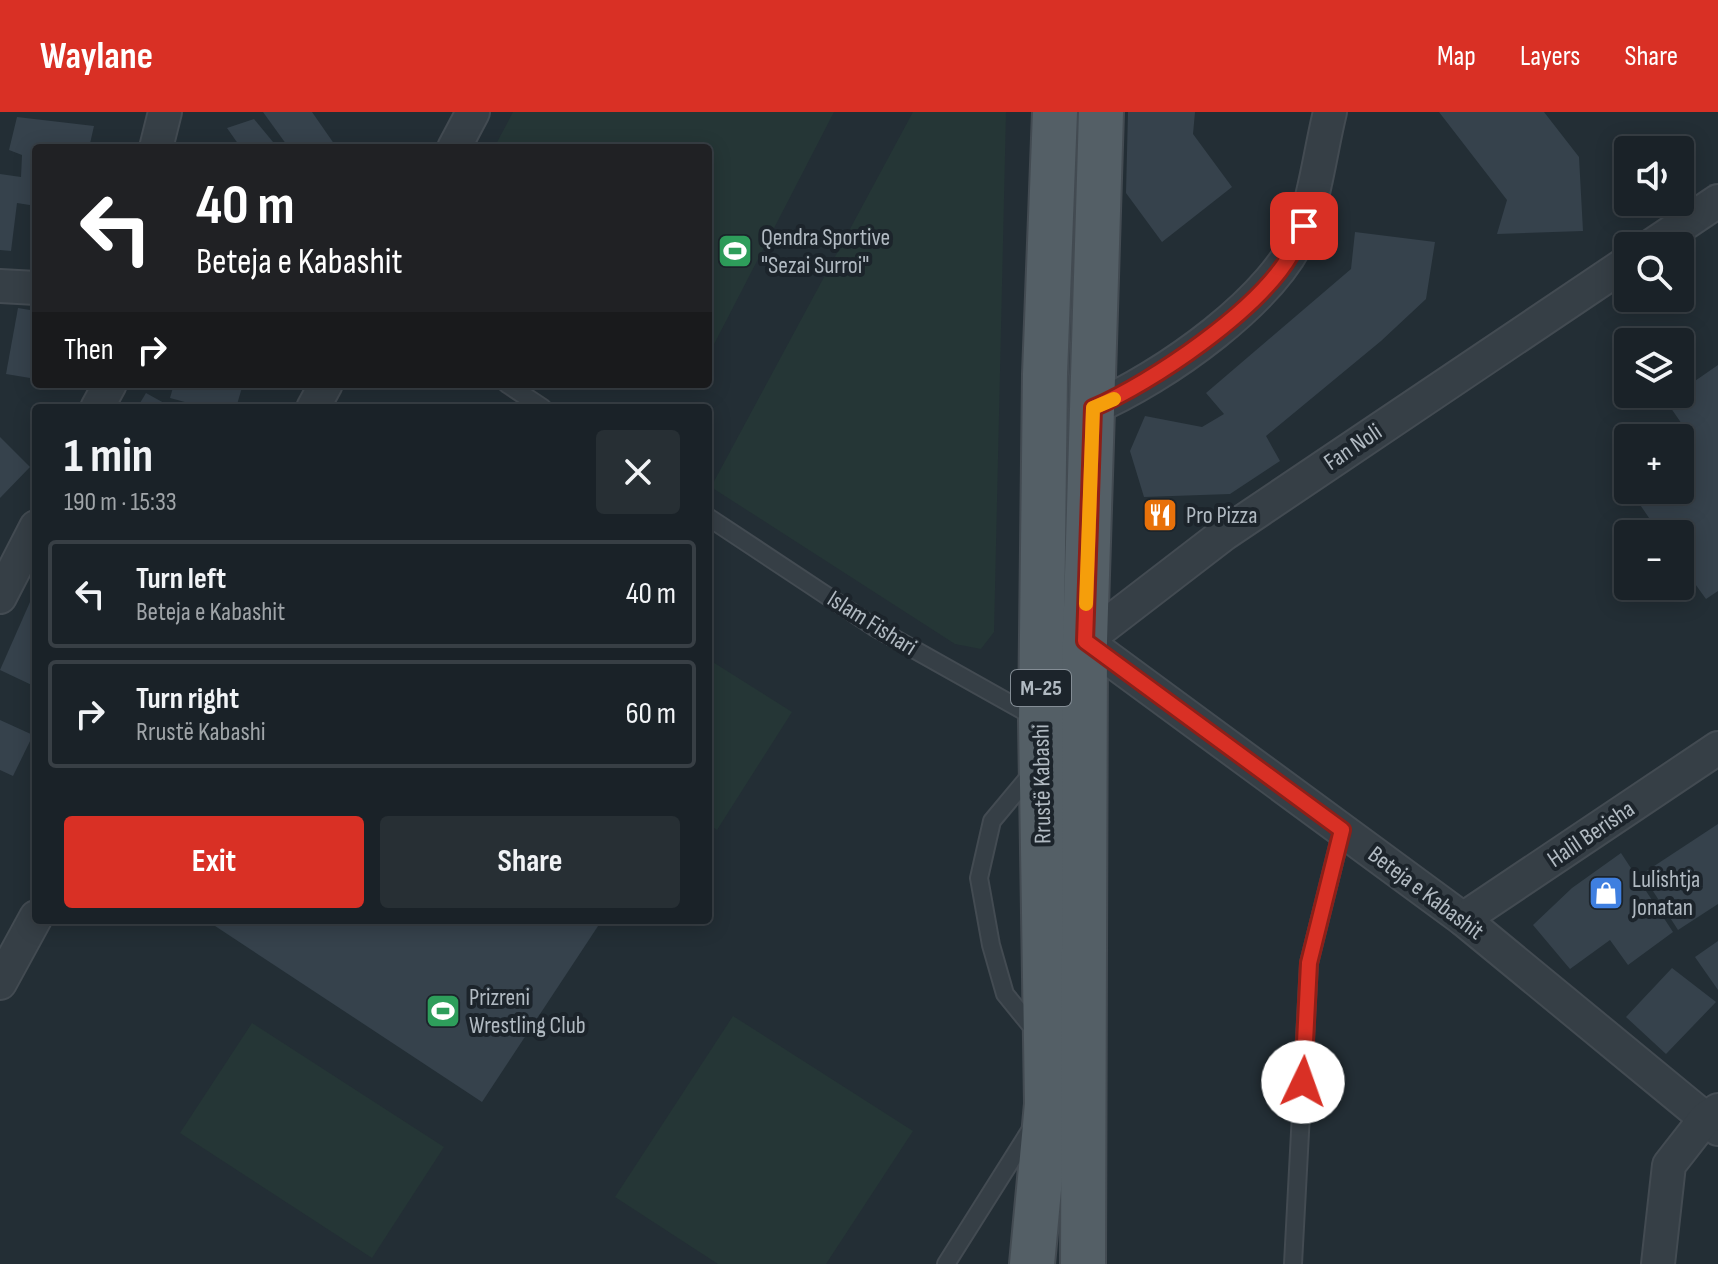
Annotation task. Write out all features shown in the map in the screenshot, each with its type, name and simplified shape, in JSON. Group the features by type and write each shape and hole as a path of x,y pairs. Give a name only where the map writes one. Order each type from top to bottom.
{"main road":[{"name":"Rrustë Kabashi","path":"1032,1264 1047,1104 1042,642 1045,374 1055,112"},
{"name":"Rrustë Kabashi","path":"1083,1264 1085,641 1101,112"}],"street":[{"path":"157,144 165,112"},
{"path":"456,144 473,112"},
{"path":"1093,408 1120,397 1236,317 1270,281 1290,256 1304,226 1330,112"},
{"path":"1672,232 1718,201"},
{"name":"Fan Noli","path":"1085,641 1224,534 1614,271"},
{"path":"0,286 32,288"},
{"path":"0,597 32,535"},
{"path":"1042,642 1085,641"},
{"name":"Beteja e Kabashit","path":"1085,641 1463,919 1714,1120"},
{"name":"Halil Berisha","path":"1463,919 1718,748"},
{"path":"0,983 32,924"},
{"path":"1658,1264 1669,1165 1714,1120"}],"lane":[{"path":"513,388 537,404"},
{"name":"Islam Fishari","path":"712,520 1042,740"},
{"path":"1042,740 992,821 979,878 991,945 1005,994 1045,1042"},
{"path":"1293,1264 1309,963 1342,830"},
{"path":"946,1264 1047,1104"}],"shaded area":[{"name":"Qendra Sportive \"Sezai Surroi\"","path":"513,112 834,112 712,348 712,144 496,144"},
{"path":"913,112 1006,112 994,632 981,649 955,644 712,485"},
{"path":"712,662 792,712 717,830 712,827"},
{"path":"733,1016 913,1131 826,1264 718,1264 615,1197"},
{"path":"252,1023 444,1147 372,1258 180,1133"}],"building":[{"path":"263,112 312,112 334,144 286,144"},
{"path":"1128,112 1195,112 1193,134 1232,187 1162,242 1126,193"},
{"path":"1439,112 1544,112 1579,157 1583,231 1497,234 1507,200"},
{"path":"17,117 94,126 90,144 32,144 32,205 17,203 11,251 0,250 0,174 21,177 22,155 9,150"},
{"path":"254,119 275,144 238,144 227,128"},
{"path":"1355,232 1435,242 1426,299 1381,341 1266,436 1280,461 1230,494 1144,497 1130,451 1145,416 1202,427 1224,414 1206,393 1351,269"},
{"path":"18,308 32,310 32,378 6,374"},
{"path":"1718,365 1718,591 1706,599 1694,582 1694,520 1650,520 1640,504 1694,504 1694,424 1682,424 1671,408 1694,408 1694,382"},
{"path":"173,388 242,388 237,404 192,404 170,398"},
{"path":"146,393 166,404 139,404"},
{"path":"0,437 30,467 0,498"},
{"path":"30,602 32,603 32,685 0,670"},
{"path":"0,720 32,737 13,776 0,770"},
{"path":"1718,824 1718,904 1678,930 1642,874"},
{"path":"1621,853 1673,932 1628,965 1610,940 1570,969 1533,925 1572,888"},
{"name":"Prizreni Wrestling Club","path":"212,924 599,924 482,1102"},
{"path":"1718,941 1718,990 1695,957"},
{"path":"1672,968 1716,1002 1666,1054 1626,1017"}],"slow traffic":[{"path":"1086,604 1093,408 1114,399"}],"place":[{"name":"Qendra Sportive \"Sezai Surroi\"","path":"735,251"},
{"name":"Pro Pizza","path":"1160,515"},
{"name":"Lulishtja Jonatan","path":"1606,893"},
{"name":"Prizreni Wrestling Club","path":"443,1011"}],"route":[{"path":"1303,1082 1309,963 1342,830 1085,641 1093,408 1120,397 1161,371 1236,317 1290,256 1304,226"}]}
